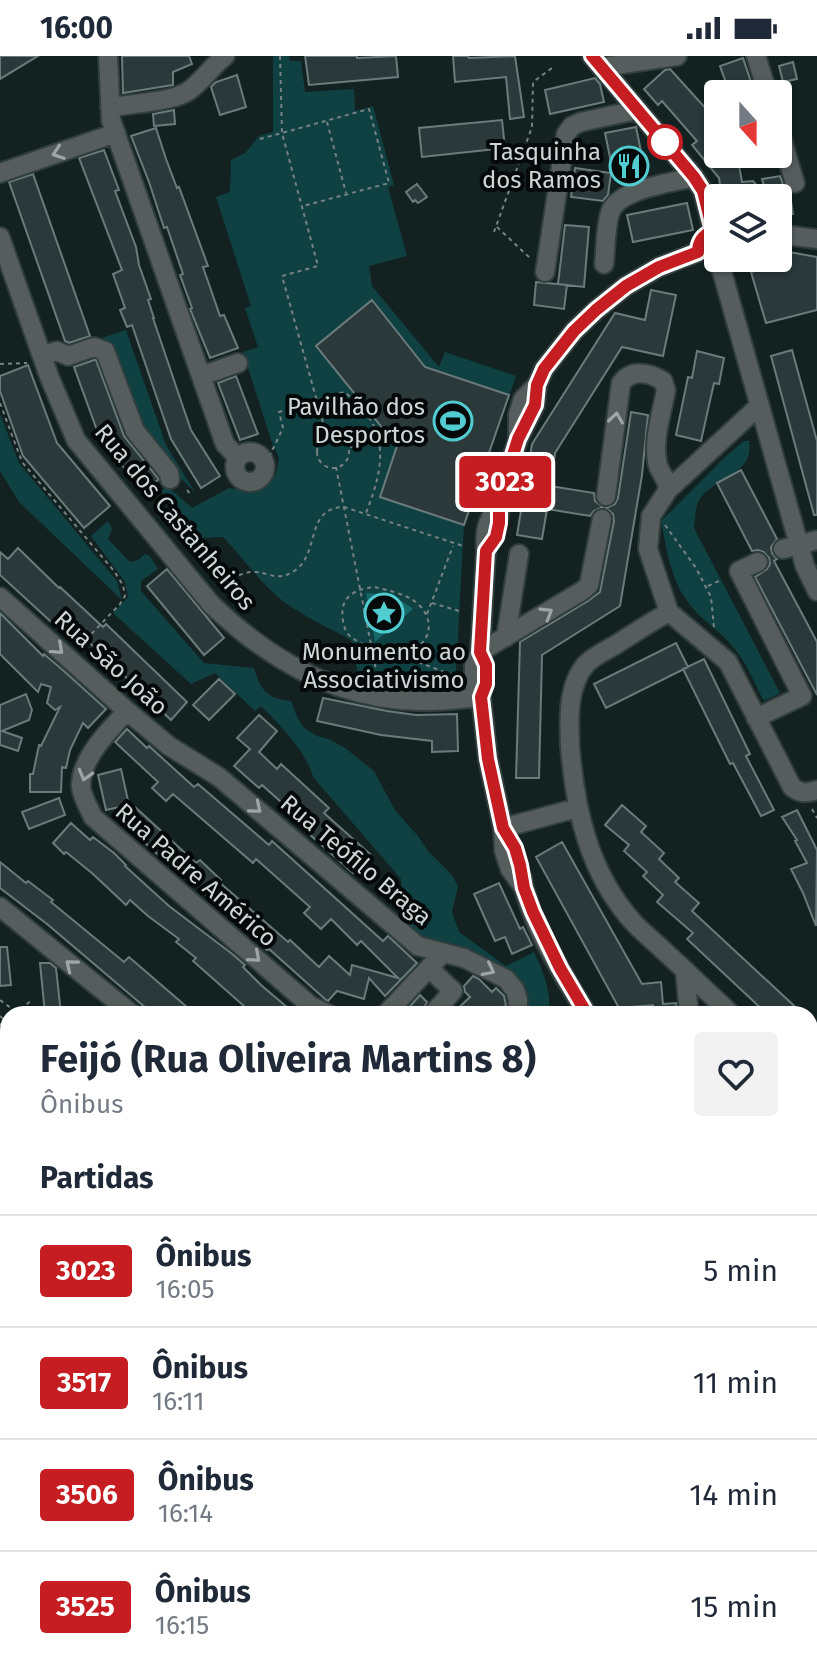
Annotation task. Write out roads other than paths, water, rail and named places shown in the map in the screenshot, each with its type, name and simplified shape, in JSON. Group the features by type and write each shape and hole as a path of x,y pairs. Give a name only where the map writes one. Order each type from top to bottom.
{"street":[{"path":"108,56 110,107 116,133 225,444 238,458"},
{"path":"110,107 178,96 193,87 225,56"},
{"path":"597,62 677,56"},
{"path":"756,56 764,80"},
{"path":"597,62 694,177 704,194"},
{"path":"545,272 566,134 572,126 581,122 637,110"},
{"path":"0,173 116,133"},
{"path":"790,168 795,183"},
{"path":"604,264 610,212 617,201 630,193 694,177"},
{"path":"704,236 698,252 704,263"},
{"path":"792,236 817,239"},
{"name":"Rua dos Castanheiros","path":"0,237 44,362 76,440 211,604 253,641 321,681 386,699 420,701 481,697"},
{"path":"477,661 486,551 496,537 499,503 518,439 535,405 537,385 544,369 565,341 626,286 659,267 698,252"},
{"path":"729,272 760,405 805,566 817,591"},
{"path":"44,362 57,351 68,356 94,347 105,351 135,431 169,473 163,485"},
{"path":"201,376 238,363"},
{"path":"606,496 621,383 636,373 655,376 663,381 666,390 655,452 668,490"},
{"path":"760,405 668,490 651,516 648,549 669,612 728,662 792,787 804,793 817,790"},
{"path":"477,661 506,637 589,585 602,519"},
{"path":"506,637 519,554"},
{"path":"756,718 802,696 739,571 758,562"},
{"name":"Rua São João","path":"0,597 127,711 169,746 194,762"},
{"path":"669,612 601,653 586,665 576,682 569,721 573,781 577,808 595,861 609,889 633,921 722,1006"},
{"path":"477,661 486,665 486,684 481,697 488,759 507,861 524,888 549,947 582,1006"},
{"name":"Rua Padre Américo","path":"127,711 97,745 83,774 81,790 93,817 311,1006"},
{"name":"Rua Teófilo Braga","path":"194,762 219,777 418,946 464,958 506,979 515,990 518,1006"},
{"path":"503,828 577,808"},
{"path":"0,907 122,1006"},
{"path":"393,1006 442,954"},
{"path":"429,968 453,991 440,1006"},
{"path":"685,971 688,1006"}],"place":[{"name":"Tasquinha dos Ramos","path":"629,166"},
{"name":"Pavilhão dos Desportos","path":"453,421"},
{"name":"Monumento ao Associativismo","path":"384,613"}]}
